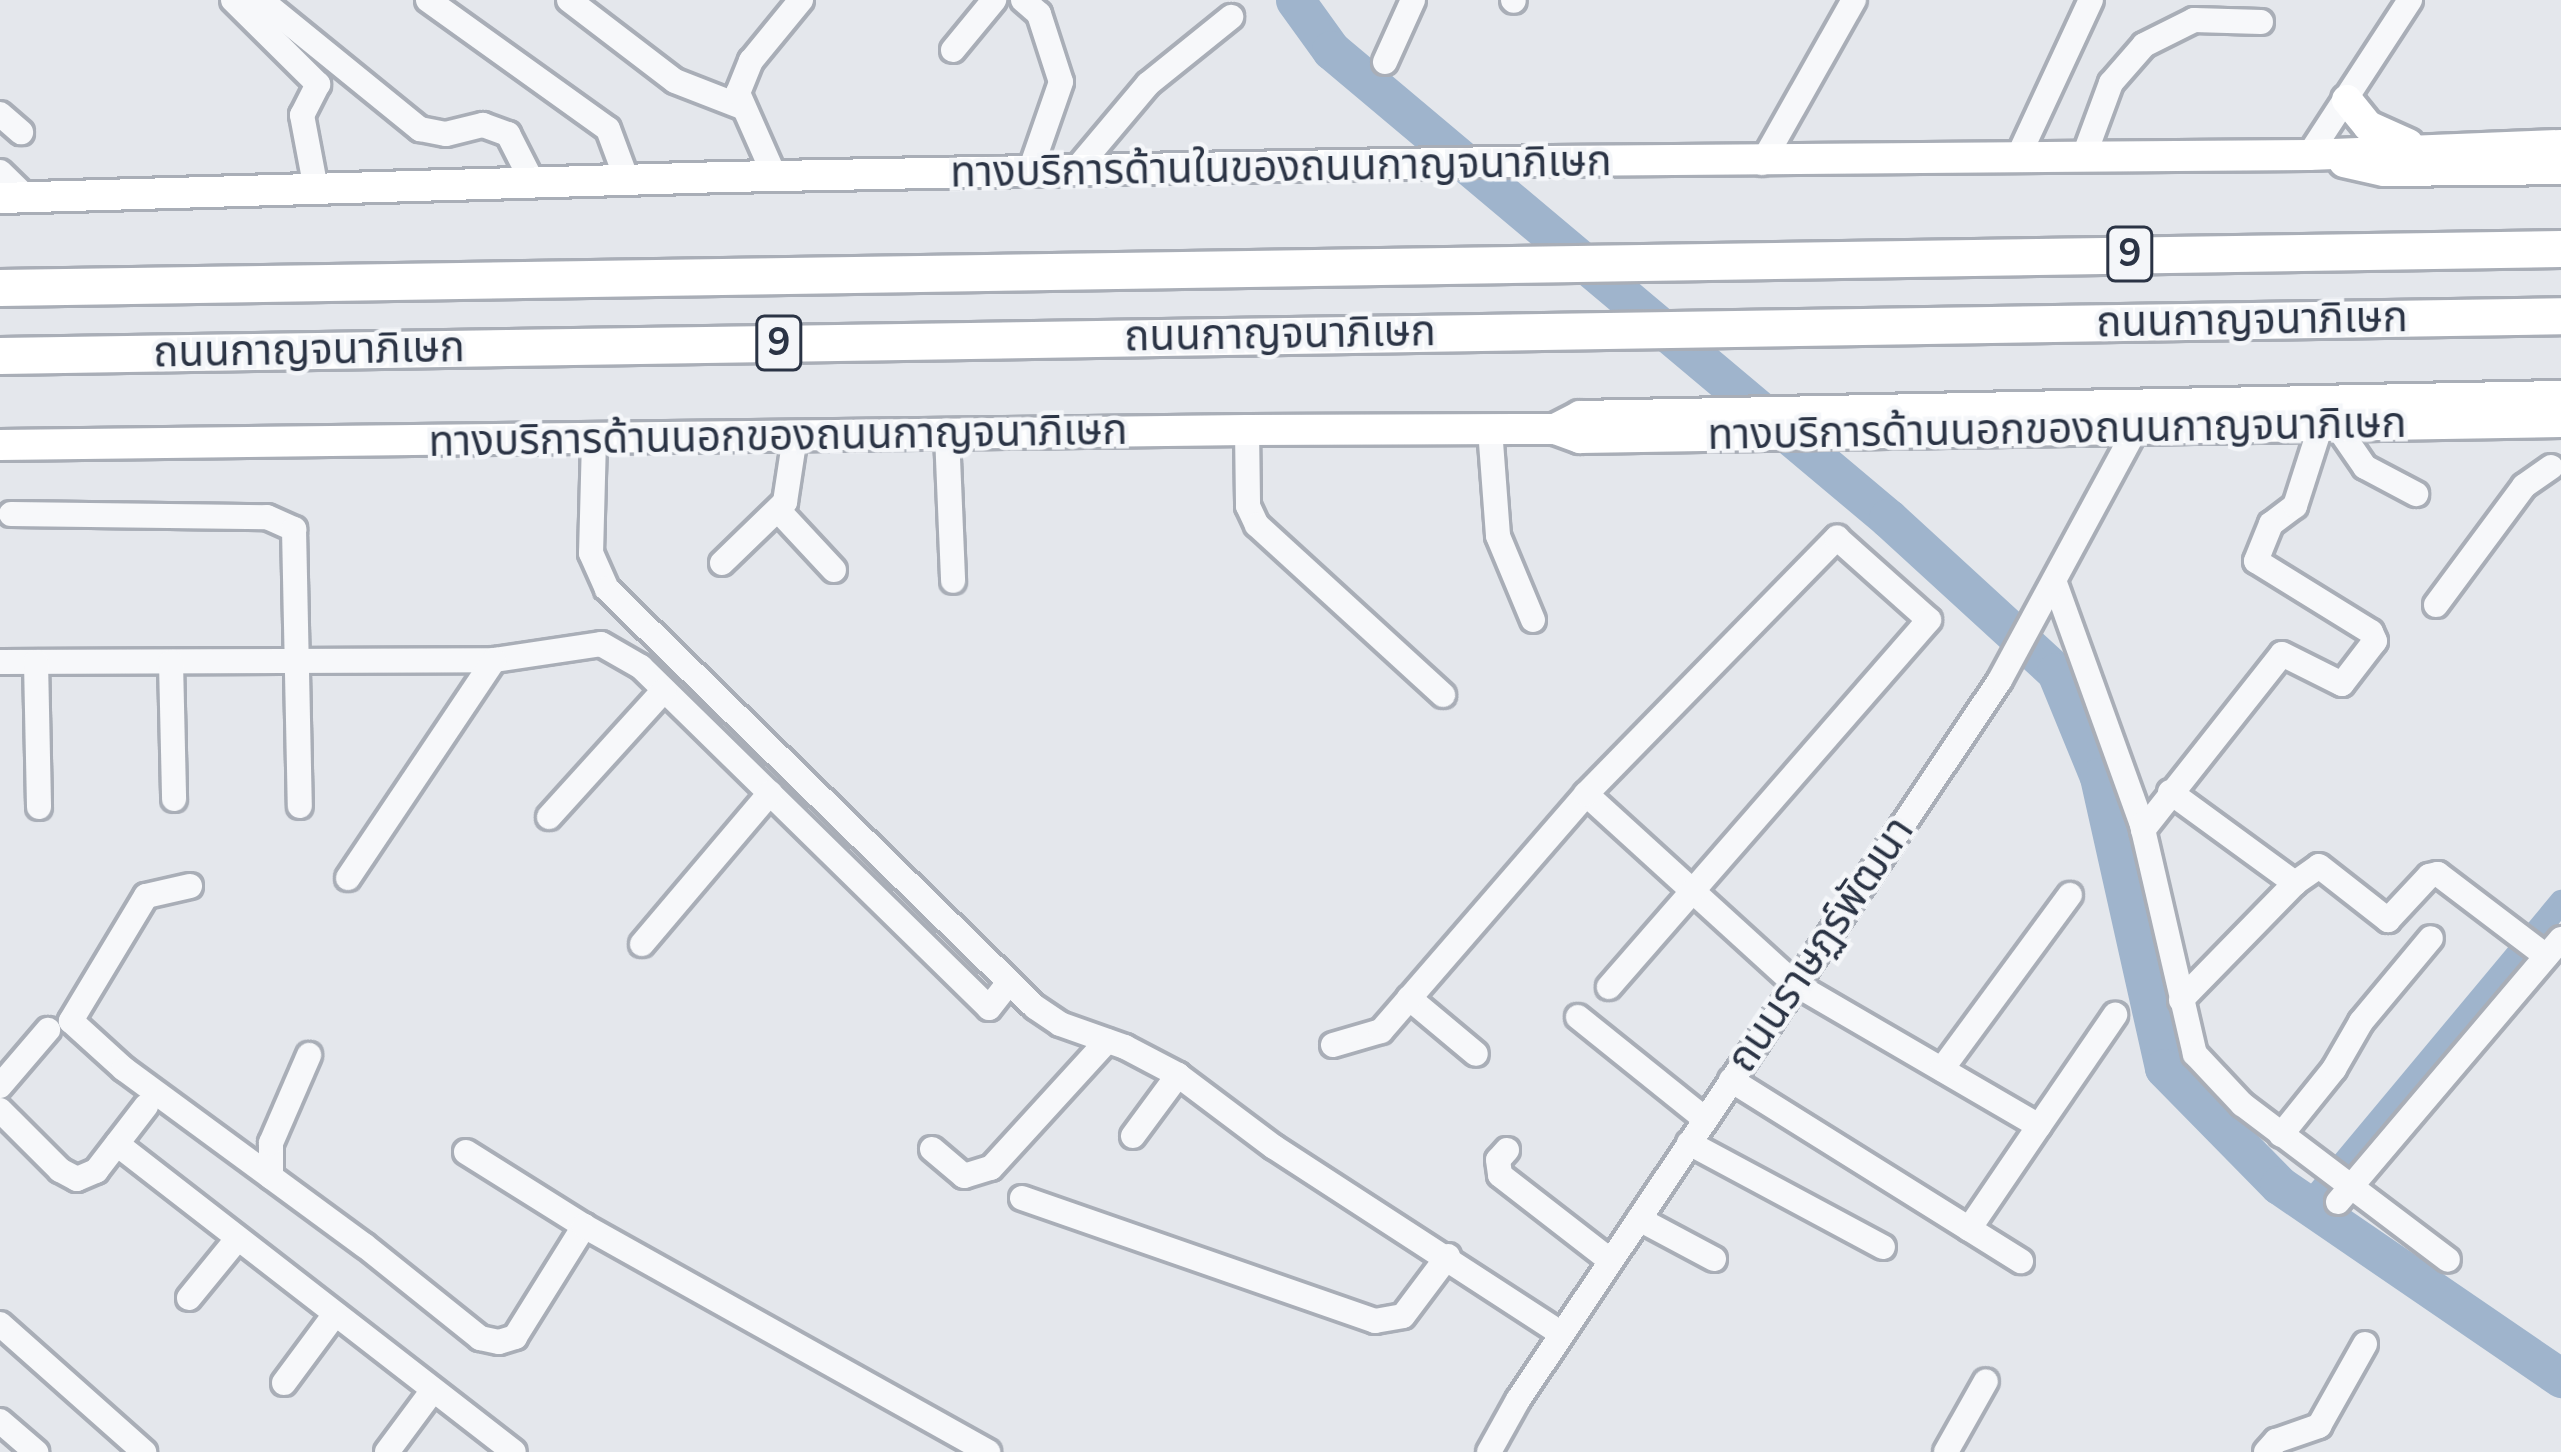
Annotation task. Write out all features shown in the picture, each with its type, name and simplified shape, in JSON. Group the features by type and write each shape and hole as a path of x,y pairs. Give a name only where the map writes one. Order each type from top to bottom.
{"highway":[{"name":"ถนนกาญจนาภิเษก","path":"0,288 2561,249"},
{"name":"ถนนกาญจนาภิเษก","path":"0,356 2561,316"}],"main road":[{"path":"2347,100 2368,126 2417,148"},
{"name":"ทางบริการด้านในของถนนกาญจนาภิเษก","path":"13,198 627,180 1550,161 1762,163 2309,155 2561,145"},
{"path":"2309,155 2384,171 2561,169"},
{"path":"1903,420 2558,414"},
{"name":"ทางบริการด้านนอกของถนนกาญจนาภิเษก","path":"0,445 1556,429 1580,416 1660,425 1903,420 2136,428 2558,414"}],"street":[{"path":"233,0 318,84 302,115 316,189"},
{"path":"261,0 420,129 446,134 482,125 508,134 533,183"},
{"path":"428,0 608,129 627,180"},
{"path":"569,0 676,81 706,97 742,107"},
{"path":"775,177 742,107 742,76 802,0"},
{"path":"953,50 994,0"},
{"path":"1023,0 1039,14 1061,82 1030,174"},
{"path":"1384,62 1413,0"},
{"path":"1762,163 1854,0"},
{"path":"2018,157 2091,0"},
{"path":"2309,155 2410,0"},
{"path":"1074,172 1148,84 1231,17"},
{"path":"2084,156 2111,83 2144,45 2194,20 2261,22"},
{"path":"0,114 22,132"},
{"path":"0,172 13,198"},
{"path":"2436,605 2524,485 2556,472 2558,414"},
{"path":"2143,827 2154,822 2170,792 2200,764 2282,654 2342,684 2375,641 2371,632 2256,561 2271,524 2295,506 2329,425 2365,467 2416,494"},
{"name":"ถนนราษฏร์พัฒนา","path":"1489,1452 1518,1400 2000,680 2136,428"},
{"path":"1490,429 1498,536 1533,620"},
{"path":"1247,430 1248,506 1257,524 1443,695"},
{"path":"947,435 952,581"},
{"path":"722,563 778,510 791,482 795,437"},
{"path":"594,440 591,553 607,589 1009,982 1060,1024 1178,1075 1274,1147 1562,1334"},
{"path":"778,510 834,570"},
{"path":"11,514 285,521 294,529 300,806"},
{"path":"1333,1045 1381,1031 1586,794 1837,538 1929,620 1609,987"},
{"path":"2055,583 2143,827 2194,1054 2345,1193 2448,1260"},
{"path":"0,662 494,660 601,644 618,650 664,690 989,1007 1009,982"},
{"path":"347,878 494,660"},
{"path":"36,662 39,807"},
{"path":"171,662 174,800"},
{"path":"549,817 664,690"},
{"path":"2170,792 2295,883"},
{"path":"641,944 770,793"},
{"path":"1586,794 1795,984 2039,1126"},
{"path":"2181,1000 2295,883 2319,866 2388,920 2429,877 2438,874 2518,935 2550,949 2345,1193"},
{"path":"190,886 146,896 71,1021 124,1069 480,1338 499,1342 515,1337 584,1226"},
{"path":"1942,1069 2070,895"},
{"path":"2281,1135 2334,1069 2361,1022 2432,938"},
{"path":"1409,998 1476,1054"},
{"path":"1969,1229 2115,1015"},
{"path":"1578,1017 1706,1119"},
{"path":"0,1086 48,1030"},
{"path":"932,1149 964,1176 991,1168 1107,1042"},
{"path":"271,1177 271,1143 309,1055"},
{"path":"1133,1136 1178,1075"},
{"path":"1731,1080 2020,1261"},
{"path":"0,1110 61,1170 77,1179 97,1171 146,1106"},
{"path":"1689,1143 1883,1247"},
{"path":"117,1144 514,1452"},
{"path":"1507,1150 1498,1160 1499,1175 1611,1262"},
{"path":"466,1152 584,1226 988,1452"},
{"path":"1022,1198 1375,1321 1403,1316 1448,1256"},
{"path":"1639,1219 1714,1259"},
{"path":"188,1298 238,1238"},
{"path":"284,1383 335,1314"},
{"path":"0,1324 144,1452"},
{"path":"2266,1452 2276,1441 2319,1426 2365,1344"},
{"path":"1946,1452 1986,1382"},
{"path":"387,1452 434,1390"},
{"path":"0,1421 36,1452"}],"waterway":[{"path":"1295,0 1331,50 1888,518 2056,672 2099,777 2164,1068 2279,1185 2561,1378"},
{"path":"2308,1206 2561,902"}]}
